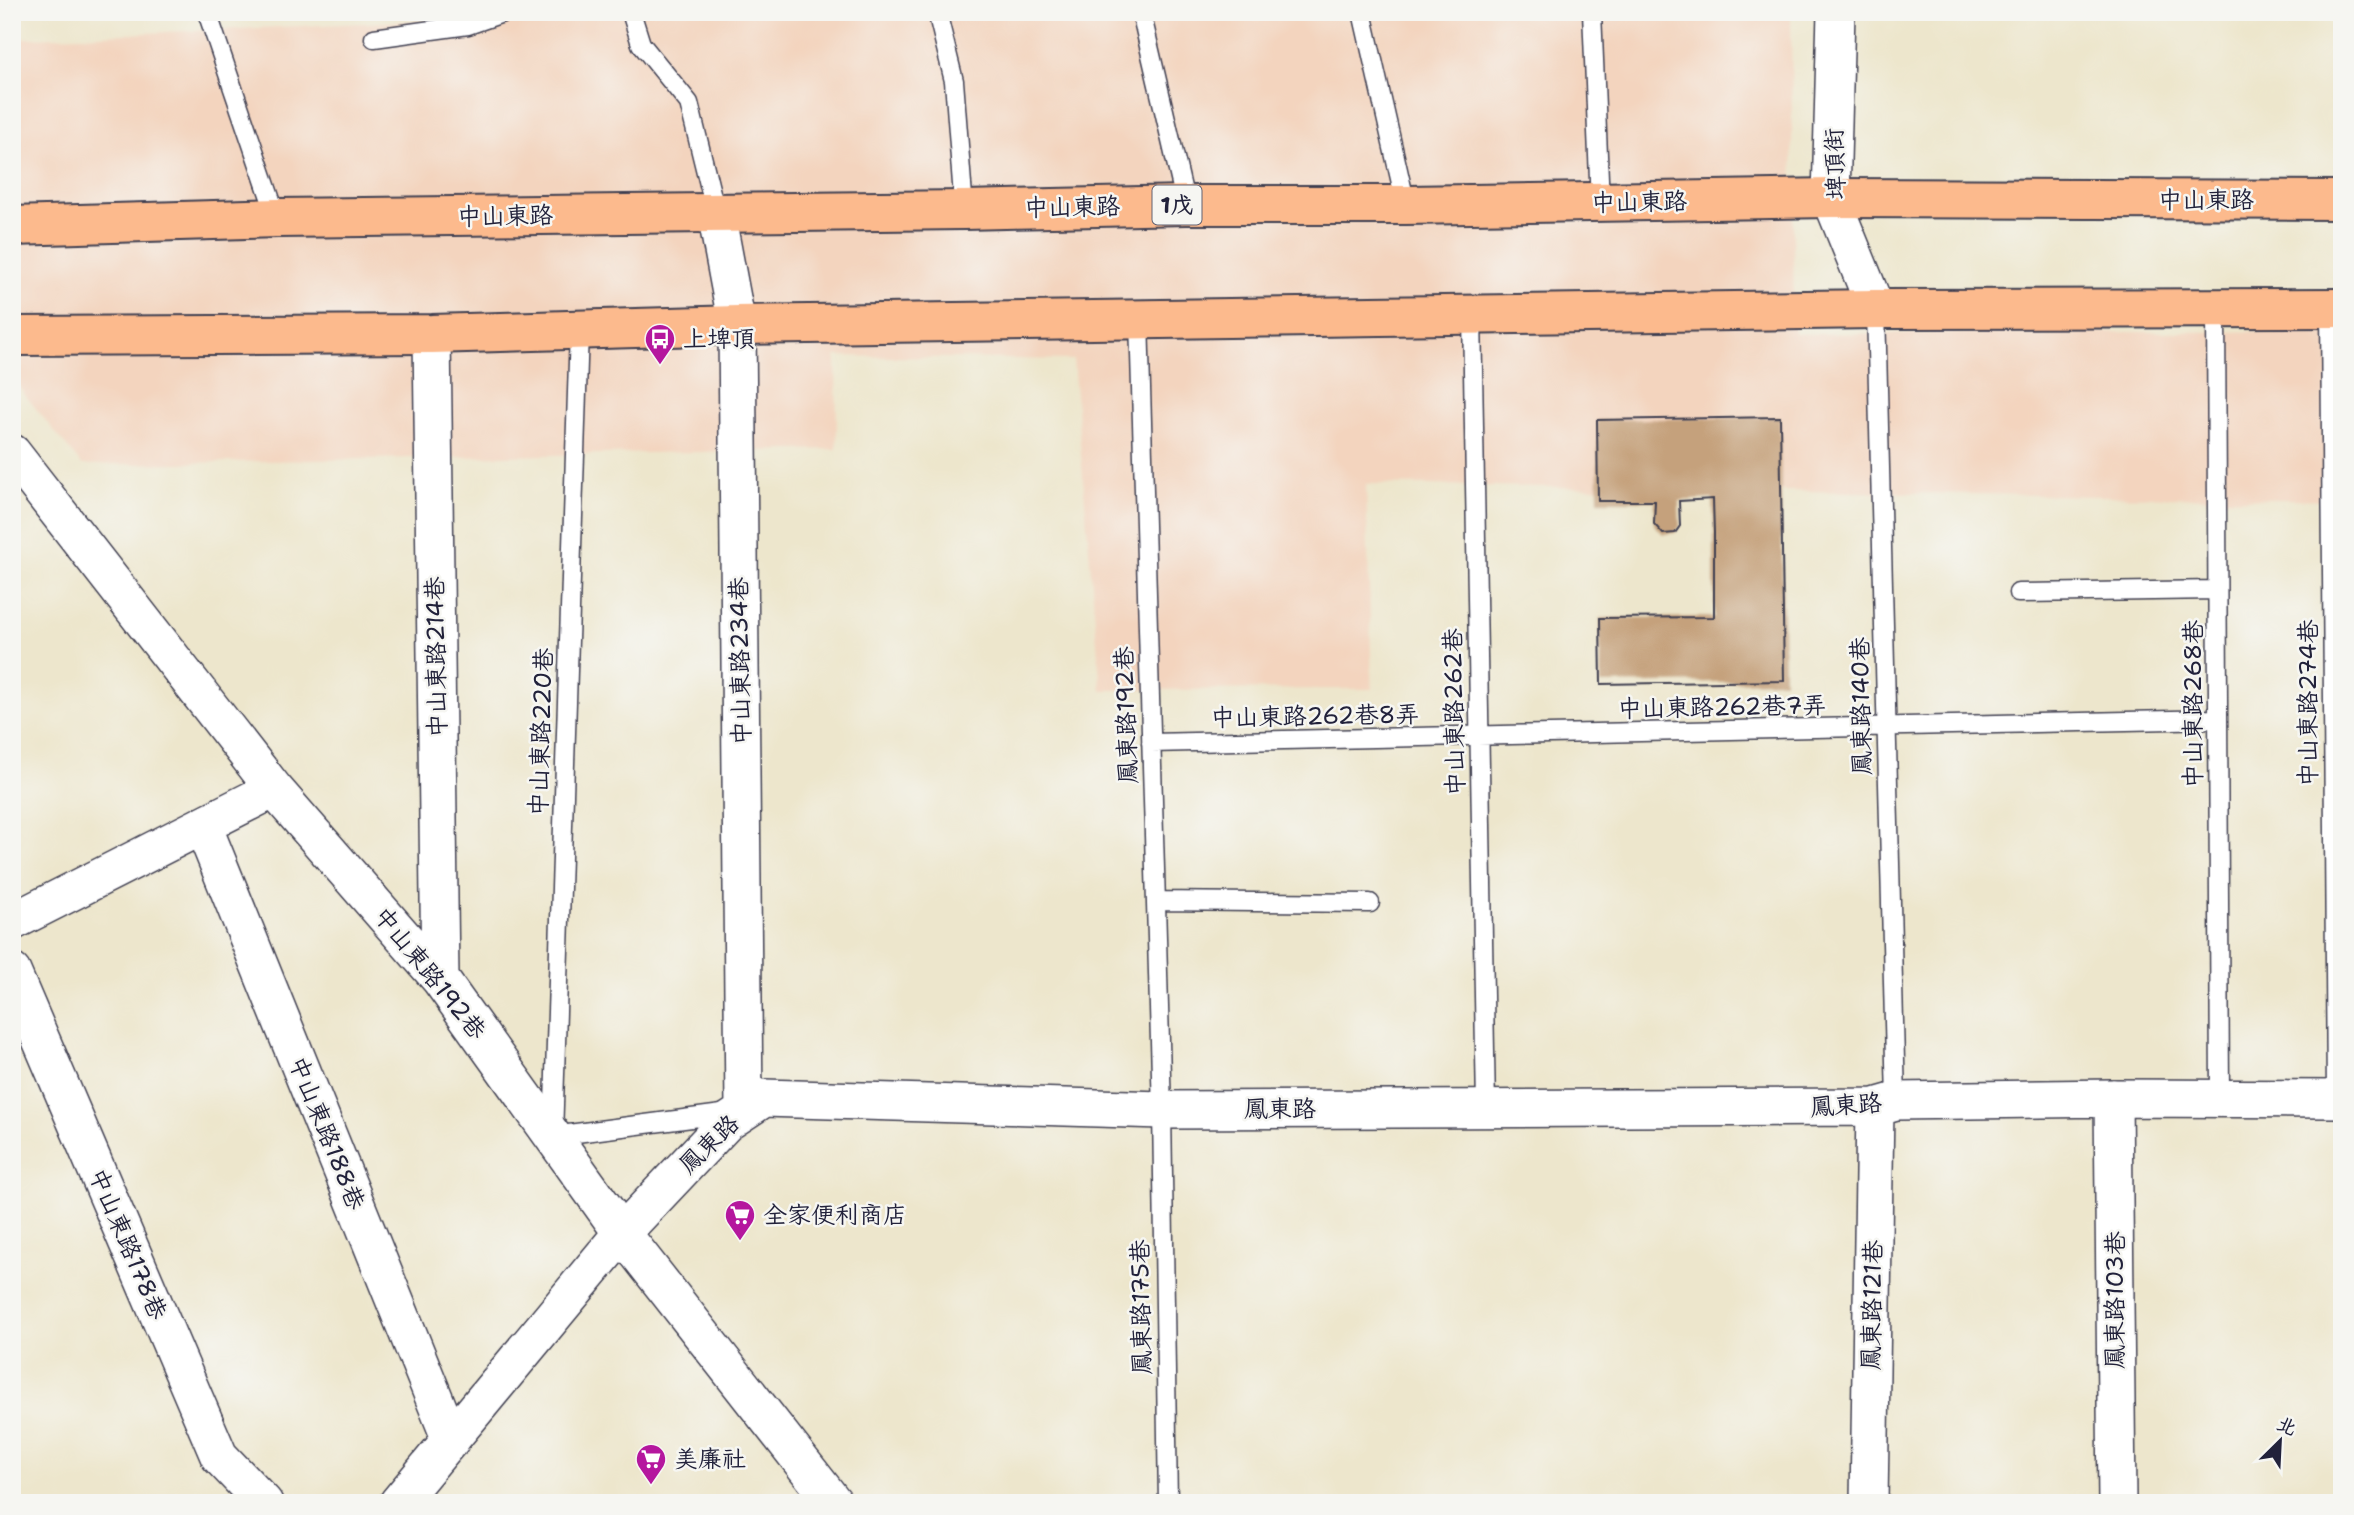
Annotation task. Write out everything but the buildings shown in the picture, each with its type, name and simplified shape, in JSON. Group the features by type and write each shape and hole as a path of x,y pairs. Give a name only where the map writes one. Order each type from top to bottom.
{"main road":[{"name":"中山東路","path":"12,226 277,218 1186,205 1600,203 1831,198 2342,200"},
{"path":"12,336 432,334 737,325 1876,309 2336,308"}],"street":[{"name":"埤頂街","path":"1836,12 1831,198 1876,309"},
{"name":"中山東路234巷","path":"716,213 737,325 744,1111"},
{"name":"中山東路214巷","path":"432,334 440,979"},
{"name":"中山東路192巷","path":"12,453 274,789 440,979 622,1233 834,1503"},
{"path":"12,922 274,789"},
{"name":"中山東路188巷","path":"203,826 451,1440"},
{"name":"中山東路178巷","path":"12,972 219,1456 264,1503"},
{"name":"鳳東路","path":"398,1503 622,1233 726,1122 764,1098 1162,1110 1885,1104 2113,1098 2339,1099"},
{"name":"鳳東路103巷","path":"2113,1098 2117,1503"},
{"name":"鳳東路121巷","path":"1869,1503 1885,1104"}],"lane":[{"path":"207,12 277,218"},
{"path":"374,38 468,25 505,12"},
{"path":"631,12 641,44 689,103 716,213"},
{"path":"937,12 954,81 964,210"},
{"path":"1141,12 1186,205"},
{"path":"1362,12 1406,205"},
{"path":"1592,12 1600,203"},
{"name":"中山東路268巷","path":"2216,308 2220,1099"},
{"name":"中山東路274巷","path":"2336,308 2339,1099"},
{"name":"鳳東路140巷","path":"1876,309 1886,727 1885,1104"},
{"name":"中山東路262巷","path":"1472,314 1486,1109"},
{"name":"鳳東路192巷","path":"1139,319 1162,1110"},
{"name":"中山東路220巷","path":"553,1136 579,330"},
{"path":"2018,593 2217,590"},
{"name":"中山東路262巷7弄","path":"1479,737 2217,719"},
{"name":"中山東路262巷8弄","path":"1151,743 1479,737"},
{"path":"1156,901 1370,903"},
{"name":"鳳東路175巷","path":"1162,1110 1168,1503"},
{"path":"553,1136 744,1111"}],"shaded area":[{"path":"612,12 1791,12 1794,334 2342,331 2342,500 1366,484 1372,689 1101,690 1073,360 836,356 837,449 82,465 12,379 12,39"}],"place":[{"name":"上埤頂","path":"660,366"},
{"name":"全家便利商店","path":"740,1242"},
{"name":"美廉社","path":"651,1486"}]}
